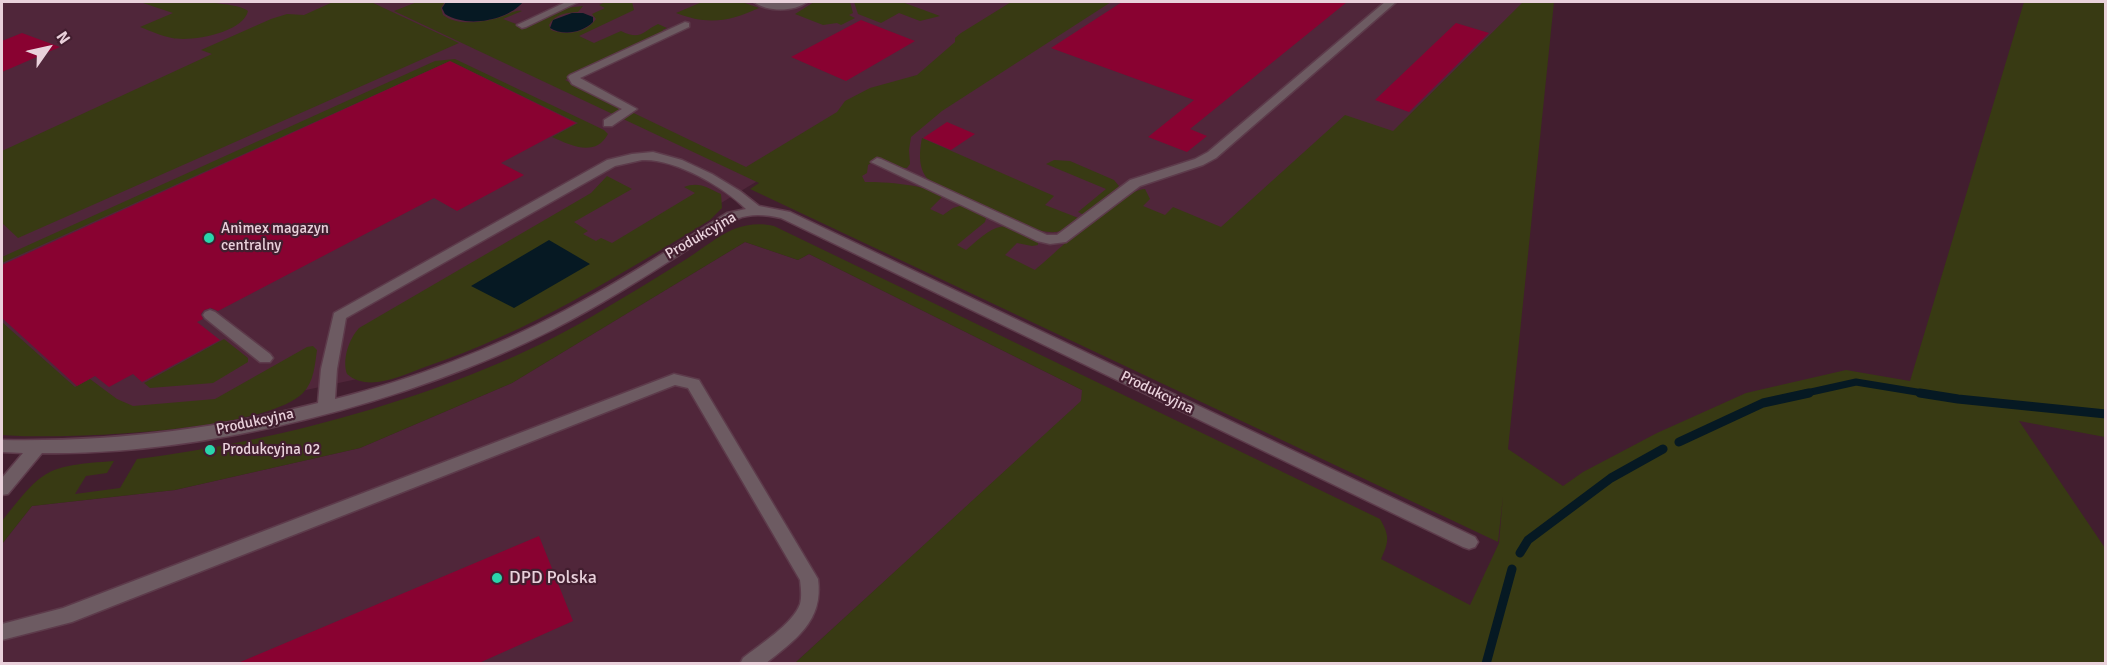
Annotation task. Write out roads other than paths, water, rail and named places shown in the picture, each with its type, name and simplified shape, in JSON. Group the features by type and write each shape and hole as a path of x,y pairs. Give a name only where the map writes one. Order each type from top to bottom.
{"street":[{"path":"522,25 573,2"},
{"path":"759,2 775,6 802,2"},
{"path":"877,162 1042,238 1061,239 1135,183 1199,162 1212,154 1391,2"},
{"path":"608,123 631,109 576,82 574,77 686,25"},
{"path":"326,406 329,369 339,316 611,163 639,156 665,158 730,189 755,210"},
{"name":"Produkcyjna","path":"2,446 36,448 118,444 187,436 326,406 437,372 522,338 572,313 732,216 755,210 771,210 1469,542"},
{"path":"210,315 266,358"},
{"path":"2,632 65,616 674,379 693,384 809,579 811,591 808,607 786,634 750,663"},
{"path":"2,489 36,448"}],"water":[{"path":"446,2 523,2 516,9 497,18 464,21 445,14 442,8"},
{"path":"572,13 583,13 593,17 593,22 583,29 566,33 550,28 553,20"},
{"path":"549,240 590,264 514,308 471,286"}],"waterway":[{"path":"1802,394 1856,382 1929,394"},
{"path":"1679,442 1763,403 1809,393"},
{"path":"1920,393 2106,414"},
{"path":"1520,553 1528,540 1611,478 1663,449"},
{"path":"1486,664 1512,569"}],"place":[{"name":"Animex magazyn centralny","path":"209,238"},
{"name":"Produkcyjna 02","path":"210,450"},
{"name":"DPD Polska","path":"497,578"}]}
